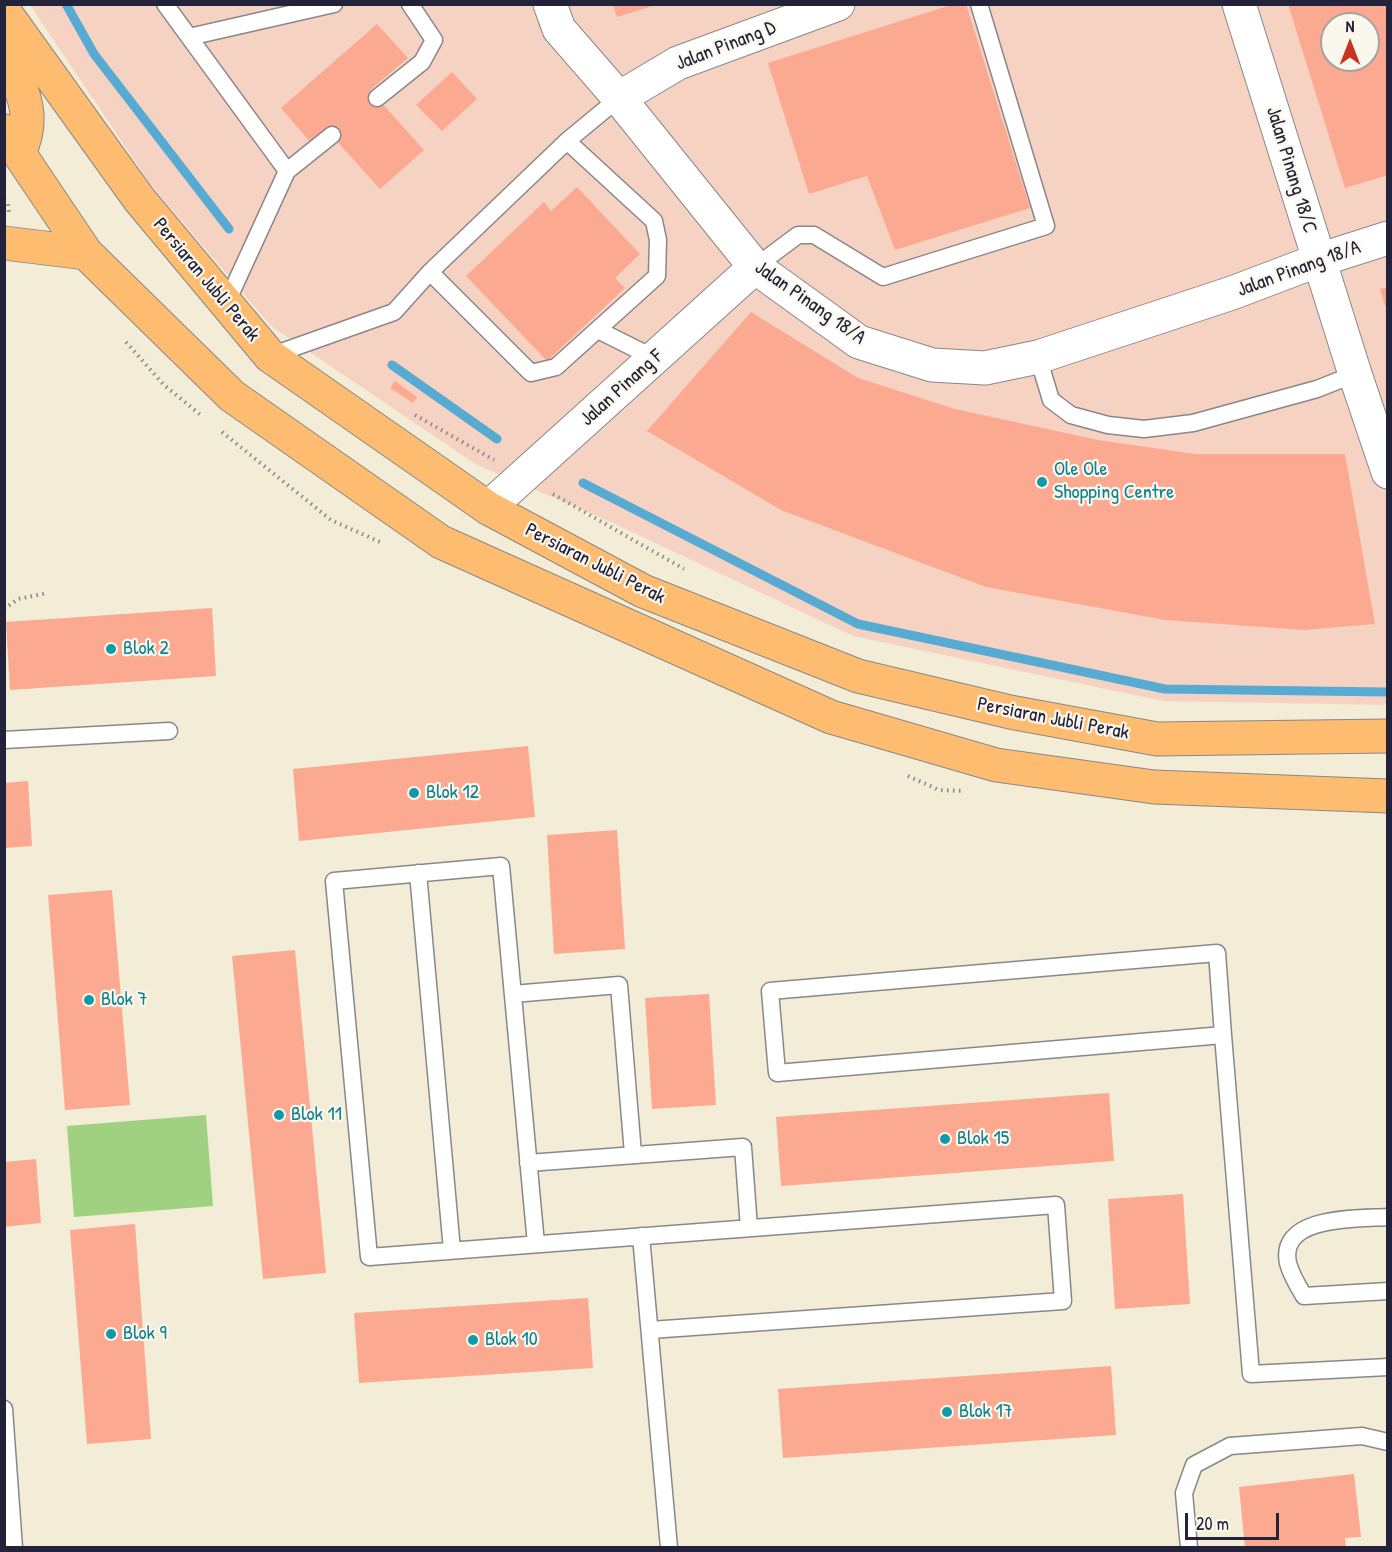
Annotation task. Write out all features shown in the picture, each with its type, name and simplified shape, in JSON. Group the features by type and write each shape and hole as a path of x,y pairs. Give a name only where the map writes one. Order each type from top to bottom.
{"main road":[{"name":"Persiaran Jubli Perak","path":"4,11 139,199 270,356 488,508 643,591 858,676 1010,712 1157,739 1388,736"},
{"path":"4,50 25,97 27,112 24,142 12,142"},
{"name":"Persiaran Jubli Perak","path":"12,142 86,254 232,396 441,542 831,717 996,765 1154,787 1388,796"},
{"path":"4,243 86,254"}],"street":[{"name":"Jalan Pinang 18/A","path":"550,4 559,29 619,98 755,267 859,342 932,365 985,368 1038,357 1232,293 1319,260 1388,238"},
{"name":"Jalan Pinang D","path":"619,98 678,63 838,4"},
{"name":"Jalan Pinang 18/C","path":"1239,4 1388,472"},
{"name":"Jalan Pinang F","path":"488,508 755,267"}],"lane":[{"path":"165,4 287,171"},
{"path":"189,37 334,4"},
{"path":"377,98 422,62 434,40 410,4"},
{"path":"755,267 798,235 814,235 883,277 1046,226 978,4"},
{"path":"270,356 394,312 430,272 567,141 619,98"},
{"path":"226,304 287,171 332,135"},
{"path":"430,272 531,373 556,367 657,276 658,240 654,221 567,141"},
{"path":"598,330 654,358"},
{"path":"1038,357 1051,400 1071,416 1108,425 1144,429 1193,423 1317,389 1355,374"},
{"path":"4,740 169,731"},
{"path":"536,1244 501,866 334,881 369,1257 1056,1205 1063,1301 650,1330"},
{"path":"418,873 452,1250"},
{"path":"1223,1035 777,1074 770,992 1217,952 1251,1374 1388,1367"},
{"path":"513,994 619,985 633,1155"},
{"path":"528,1163 743,1147 749,1228"},
{"path":"1388,1217 1320,1222 1298,1233 1289,1243 1288,1261 1295,1281 1304,1296 1388,1291"},
{"path":"640,1236 669,1548"},
{"path":"4,1409 14,1548"},
{"path":"1189,1548 1184,1493 1194,1465 1230,1446 1362,1436 1388,1442"}],"path":[{"path":"415,414 689,572"},
{"path":"4,609 18,599 48,593"}],"shaded area":[{"path":"30,5 1387,5 1387,705 1163,701 853,636 602,518 477,465 271,326 151,185"}],"green space":[{"path":"206,1115 213,1206 74,1217 67,1126"}],"building":[{"path":"954,4 966,4 1030,208 895,250 867,176 809,194 768,63"},
{"path":"1288,4 1388,4 1388,175 1345,188"},
{"path":"613,5 656,5 617,17"},
{"path":"377,24 408,58 370,90 424,150 380,189 326,129 311,143 281,108"},
{"path":"452,72 477,99 442,131 416,105"},
{"path":"577,187 640,254 615,278 625,288 547,361 466,276 544,202 551,211"},
{"path":"1388,287 1388,312 1387,312 1380,289"},
{"name":"Ole Ole Shopping Centre","path":"751,312 858,378 955,409 1098,440 1195,454 1345,454 1375,624 1304,630 1165,620 986,587 781,510 647,431"},
{"path":"395,381 417,397 413,403 390,388"},
{"name":"Blok 2","path":"212,608 216,676 10,690 6,622"},
{"name":"Blok 12","path":"528,746 535,817 299,841 293,769"},
{"path":"28,781 32,846 4,848 4,783"},
{"path":"617,830 625,949 554,954 547,835"},
{"name":"Blok 7","path":"112,890 130,1105 65,1110 48,895"},
{"name":"Blok 11","path":"295,950 326,1273 263,1279 232,956"},
{"path":"709,994 716,1105 652,1109 645,998"},
{"name":"Blok 15","path":"1109,1093 1114,1161 781,1186 776,1117"},
{"path":"36,1159 41,1223 4,1227 4,1162"},
{"path":"1183,1194 1190,1304 1115,1309 1108,1199"},
{"name":"Blok 9","path":"135,1224 151,1439 87,1444 70,1230"},
{"name":"Blok 10","path":"588,1298 593,1368 359,1383 354,1313"},
{"name":"Blok 17","path":"1111,1366 1116,1435 783,1458 778,1389"},
{"path":"1354,1474 1361,1537 1345,1538 1346,1548 1287,1548 1287,1546 1245,1548 1239,1487"}],"waterway":[{"path":"66,4 94,54 229,229"},
{"path":"392,365 497,439"},
{"path":"583,483 858,624 1165,689 1388,692"}],"place":[{"name":"Ole Ole Shopping Centre","path":"1042,482"},
{"name":"Blok 2","path":"111,649"},
{"name":"Blok 12","path":"414,793"},
{"name":"Blok 7","path":"89,1000"},
{"name":"Blok 11","path":"279,1115"},
{"name":"Blok 15","path":"945,1139"},
{"name":"Blok 9","path":"111,1334"},
{"name":"Blok 10","path":"473,1340"},
{"name":"Blok 17","path":"947,1412"}]}
